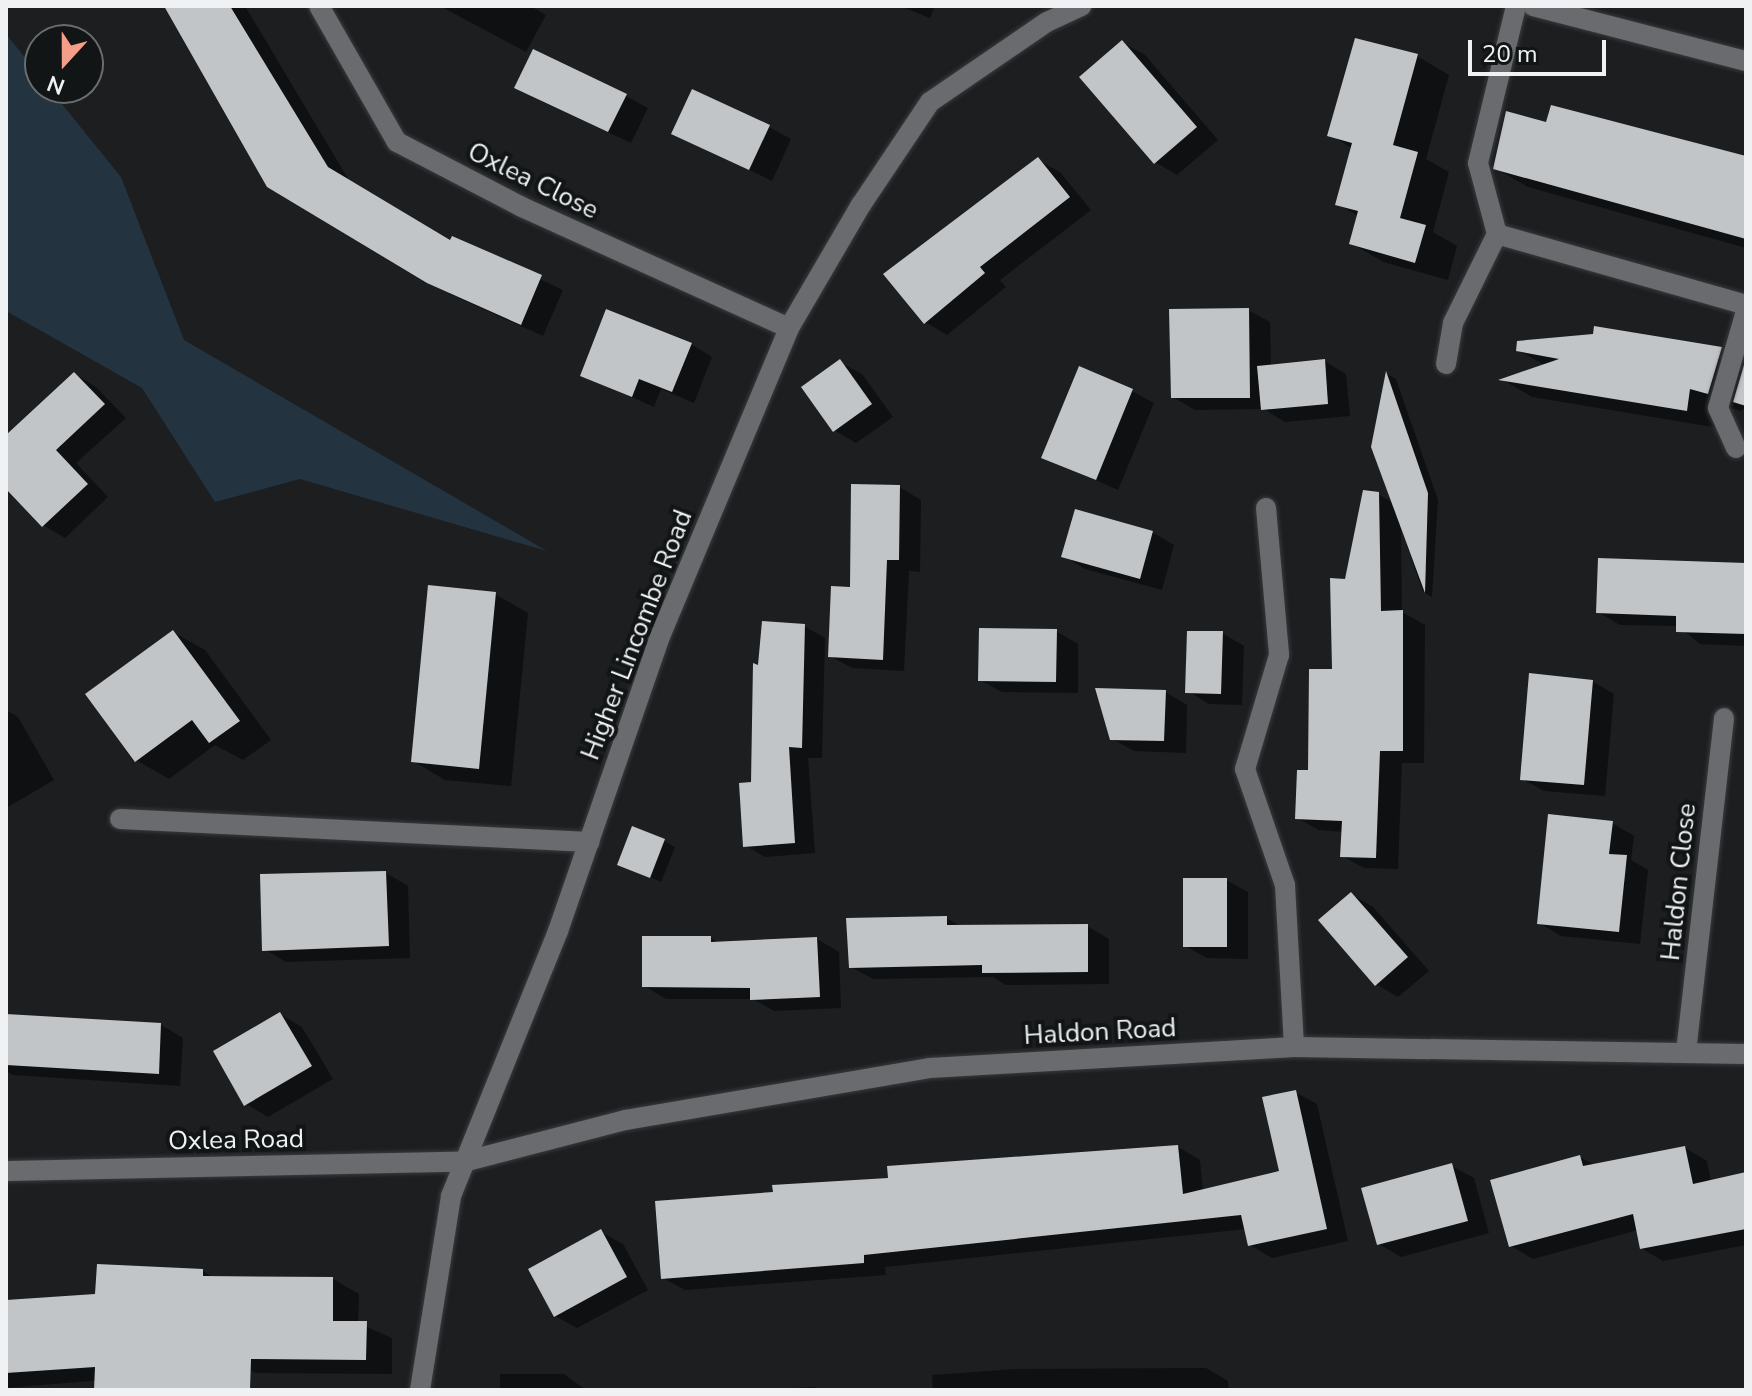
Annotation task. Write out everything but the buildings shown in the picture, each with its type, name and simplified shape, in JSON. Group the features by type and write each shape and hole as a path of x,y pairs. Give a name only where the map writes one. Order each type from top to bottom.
{"street":[{"name":"Oxlea Close","path":"319,6 397,142 522,207 789,328"},
{"name":"Higher Lincombe Road","path":"420,1390 451,1196 589,842 659,639 789,328 930,102 1043,14 1082,6"},
{"path":"1446,364 1453,323 1497,234 1478,163 1516,6"},
{"path":"1533,6 1746,61"},
{"path":"1497,234 1746,305"},
{"path":"1736,448 1718,408 1746,311"},
{"path":"1266,508 1279,655 1245,769 1285,885 1294,1047"},
{"name":"Haldon Close","path":"1686,1052 1724,718"},
{"path":"120,819 589,842"},
{"name":"Haldon Road","path":"467,1161 626,1120 930,1068 1294,1047 1746,1054"},
{"name":"Oxlea Road","path":"6,1171 467,1161"}],"shaded area":[{"path":"6,34 24,56 24,104 62,104 121,177 184,340 547,551 300,479 215,502 142,388 6,311"}]}
